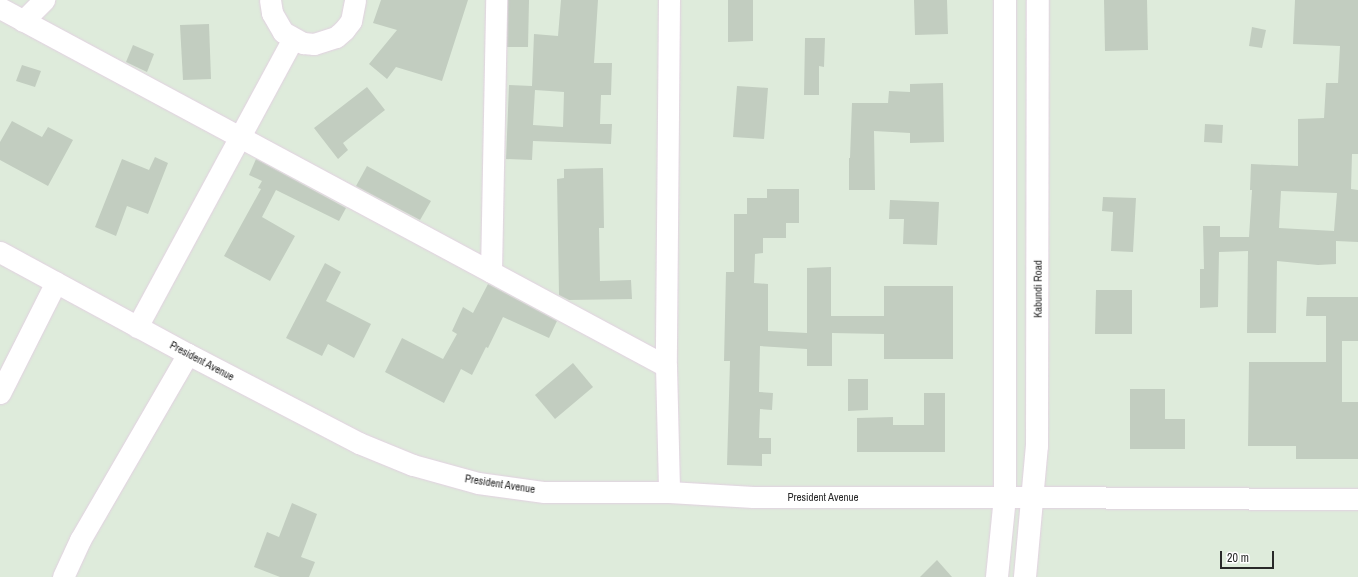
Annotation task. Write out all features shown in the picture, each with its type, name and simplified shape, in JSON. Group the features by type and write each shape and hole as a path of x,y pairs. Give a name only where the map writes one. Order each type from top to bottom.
{"street":[{"path":"23,21 44,0"},
{"path":"270,0 272,13 276,24 283,32 293,39 314,44 336,37 351,21 356,0"},
{"path":"491,272 496,0"},
{"path":"669,0 666,366 669,492"},
{"path":"997,577 1005,497 1006,0"},
{"name":"Kabundi Road","path":"1025,577 1037,446 1038,0"},
{"path":"0,8 666,366"},
{"path":"1005,30 1038,30"},
{"path":"137,327 241,138 293,39"},
{"path":"1005,123 1038,122"},
{"path":"1005,219 1038,218"},
{"name":"President Avenue","path":"0,252 137,327 359,443 413,465 478,483 544,492 669,492 753,497 1033,496 1358,499"},
{"path":"0,393 56,282"},
{"path":"1005,340 1038,340"},
{"path":"63,577 80,540 188,354"}],"building":[{"path":"381,0 468,0 442,81 396,67 387,79 369,64 397,30 373,23"},
{"path":"508,0 529,0 528,47 507,47"},
{"path":"561,0 598,0 594,63 612,63 611,95 601,95 600,124 612,124 611,144 533,141 532,160 506,159 509,85 532,86 534,34 558,36","holes":["535,90 564,92 563,127 533,125"]},
{"path":"728,0 753,0 753,41 728,42"},
{"path":"914,0 947,0 948,34 915,35"},
{"path":"1104,0 1147,0 1148,50 1105,51"},
{"path":"1295,0 1358,0 1358,154 1352,154 1351,189 1358,190 1358,242 1336,241 1336,264 1318,265 1277,261 1276,333 1247,333 1248,251 1219,252 1218,307 1200,308 1200,269 1204,269 1203,226 1220,226 1220,237 1249,237 1252,190 1250,190 1251,164 1298,166 1298,119 1324,118 1326,83 1338,83 1340,46 1293,44","holes":["1281,191 1337,193 1334,231 1279,228"]},
{"path":"209,24 211,79 183,80 180,25"},
{"path":"1252,27 1266,30 1262,48 1249,46"},
{"path":"805,38 825,38 824,67 819,66 819,95 804,95"},
{"path":"133,45 154,54 147,72 126,62"},
{"path":"22,65 41,71 35,87 16,81"},
{"path":"943,83 944,142 910,143 910,133 874,131 875,190 849,190 852,103 888,103 889,91 910,92 910,84"},
{"path":"737,86 768,88 764,139 733,137"},
{"path":"367,87 385,110 343,143 348,150 338,159 314,128"},
{"path":"12,121 42,137 48,127 73,140 48,186 0,160 0,142"},
{"path":"1205,124 1223,125 1222,143 1204,142"},
{"path":"155,157 168,163 148,214 127,206 116,236 95,227 122,159 149,170"},
{"path":"256,159 346,208 339,221 276,190 262,217 295,236 270,281 224,256 261,189 258,188 262,181 249,175"},
{"path":"367,166 431,201 420,220 356,186"},
{"path":"603,168 604,228 599,228 600,281 631,280 632,299 569,300 559,295 557,179 564,178 564,169"},
{"path":"767,189 799,189 799,223 786,223 786,238 763,238 763,253 755,254 754,283 768,284 768,331 807,333 807,268 831,267 831,316 884,316 884,286 953,286 953,359 884,359 884,334 832,333 832,366 807,366 807,349 760,346 759,392 773,393 772,410 760,409 759,438 771,438 771,454 762,454 762,466 727,465 730,361 724,361 726,272 734,272 734,214 747,214 747,198 767,198"},
{"path":"1103,197 1136,198 1133,252 1111,251 1113,212 1102,211"},
{"path":"890,200 939,202 937,245 903,244 904,219 889,219"},
{"path":"325,263 341,272 326,301 371,324 354,358 328,344 322,356 286,338"},
{"path":"488,284 557,321 549,338 503,317 488,348 486,347 472,375 461,369 444,403 385,372 402,338 443,359 457,334 452,331 463,307 473,313"},
{"path":"1096,290 1132,290 1132,334 1095,334"},
{"path":"1307,297 1358,297 1358,341 1342,341 1342,402 1358,402 1358,459 1296,459 1296,446 1248,446 1249,362 1326,362 1326,316 1306,316"},
{"path":"573,363 593,387 555,419 535,395"},
{"path":"848,379 868,379 868,410 848,411"},
{"path":"1130,389 1165,389 1165,419 1185,419 1185,449 1130,449"},
{"path":"924,393 945,393 945,452 857,452 857,418 893,417 893,425 924,425"},
{"path":"292,503 317,514 301,557 315,562 309,577 280,577 254,567 267,532 279,537"},
{"path":"937,560 952,577 920,577"}]}
